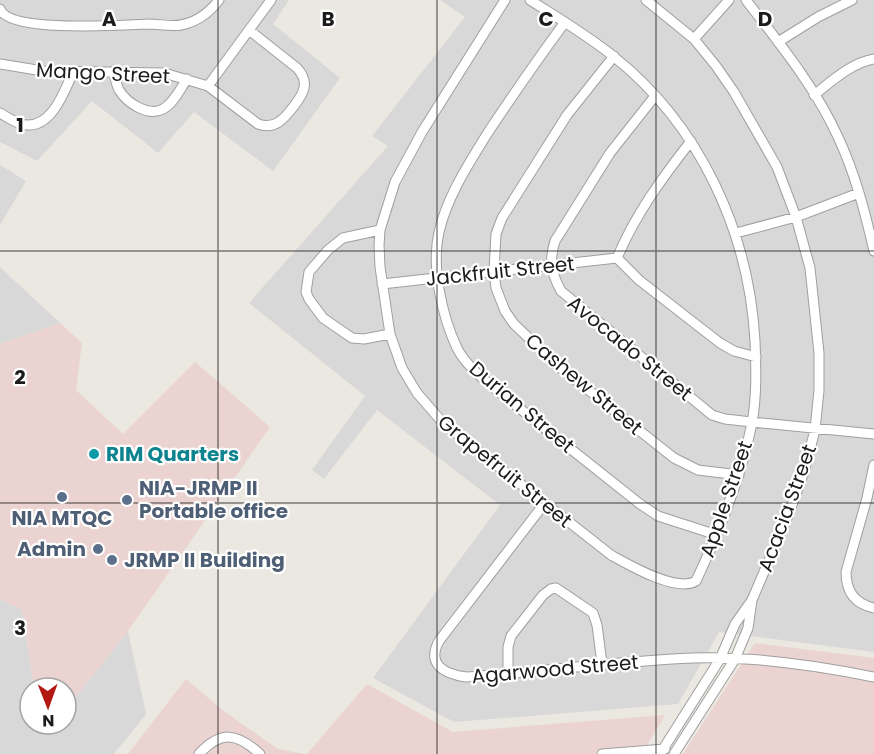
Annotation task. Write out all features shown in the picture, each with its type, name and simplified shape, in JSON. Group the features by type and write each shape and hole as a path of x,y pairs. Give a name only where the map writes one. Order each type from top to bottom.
{"street":[{"path":"0,9 2,14 9,19 34,24 180,25 198,20 219,0"},
{"path":"208,86 271,0"},
{"name":"Grapefruit Street","path":"505,0 394,182 380,230 380,267 390,334 402,368 417,393 443,423 611,555 629,565 674,583 687,585 696,581"},
{"name":"Apple Street","path":"530,0 614,57 656,96 691,141 715,182 736,233 751,298 756,390 752,422 739,475 717,535 696,581"},
{"name":"Acacia Street","path":"646,0 693,39 716,66 777,167 796,217 810,268 818,342 819,390 815,430 800,483 773,554 752,600 735,624 720,659 662,751"},
{"path":"693,39 729,0"},
{"path":"746,0 814,95 838,136 860,193 874,251"},
{"path":"778,42 818,17 852,0"},
{"name":"Durian Street","path":"565,22 520,84 459,181 444,214 438,234 438,278 444,313 458,349 474,370 487,382 658,516 717,535"},
{"name":"Mango Street","path":"0,64 43,71 164,73 208,86 258,124 266,127 279,123 285,118 304,93 303,74 249,30"},
{"name":"Cashew Street","path":"614,57 567,116 502,218 496,234 494,271 496,288 509,318 558,366 674,458 698,471 739,475"},
{"path":"814,95 852,67 863,61 874,59"},
{"path":"114,71 118,88 125,97 137,106 153,112 163,109 172,101 187,79"},
{"path":"0,113 21,124 38,124 46,119 55,108 73,72"},
{"path":"550,266 555,241 610,153 656,96"},
{"path":"691,141 658,184 624,241 617,258 639,280 720,343 734,351 756,357"},
{"path":"736,233 796,217 860,193"},
{"path":"380,230 344,238 328,250 309,272 306,292 324,318 352,338 364,339 390,334"},
{"name":"Jackfruit Street","path":"382,284 617,258"},
{"name":"Avocado Street","path":"550,266 561,291 712,415 725,419 815,430 874,434"},
{"path":"874,465 871,498 849,563 846,581 859,603 874,608"},
{"name":"Agarwood Street","path":"544,504 434,650 436,663 448,674 466,677 602,664 735,659 837,669 874,677"},
{"path":"508,674 508,647 511,636 543,595 556,588 593,613 597,625 602,664"},
{"name":"Acacia Street","path":"676,751 735,659 748,628 752,600"},
{"path":"199,754 208,744 234,736 243,740 260,754"},
{"path":"602,754 676,751"}],"shaded area":[{"path":"0,0 289,0 273,24 340,78 273,171 194,112 158,153 92,101 37,161 0,142"},
{"path":"440,0 874,0 874,652 719,632 678,704 454,722 373,678 500,505 377,410 324,479 312,470 365,396 249,303 388,146 372,136 465,17"},
{"path":"0,165 26,181 0,225"},
{"path":"0,267 60,323 0,344"},
{"path":"60,323 82,343 76,390 123,434 195,362 270,427 128,631 78,694 78,676 32,676 22,610 0,599 0,344"},
{"path":"0,599 22,610 32,676 18,676 18,736 78,736 78,694 128,631 146,714 114,754 0,754"},
{"path":"755,643 874,658 874,754 683,754"},
{"path":"186,679 225,712 278,749 305,754 128,754"},
{"path":"367,684 453,732 665,715 642,754 307,754"}],"place":[{"name":"RIM Quarters","path":"94,454"},
{"name":"NIA MTQC","path":"62,497"},
{"name":"NIA-JRMP II Portable office","path":"127,500"},
{"name":"Admin","path":"98,549"},
{"name":"JRMP II Building","path":"112,560"}]}
